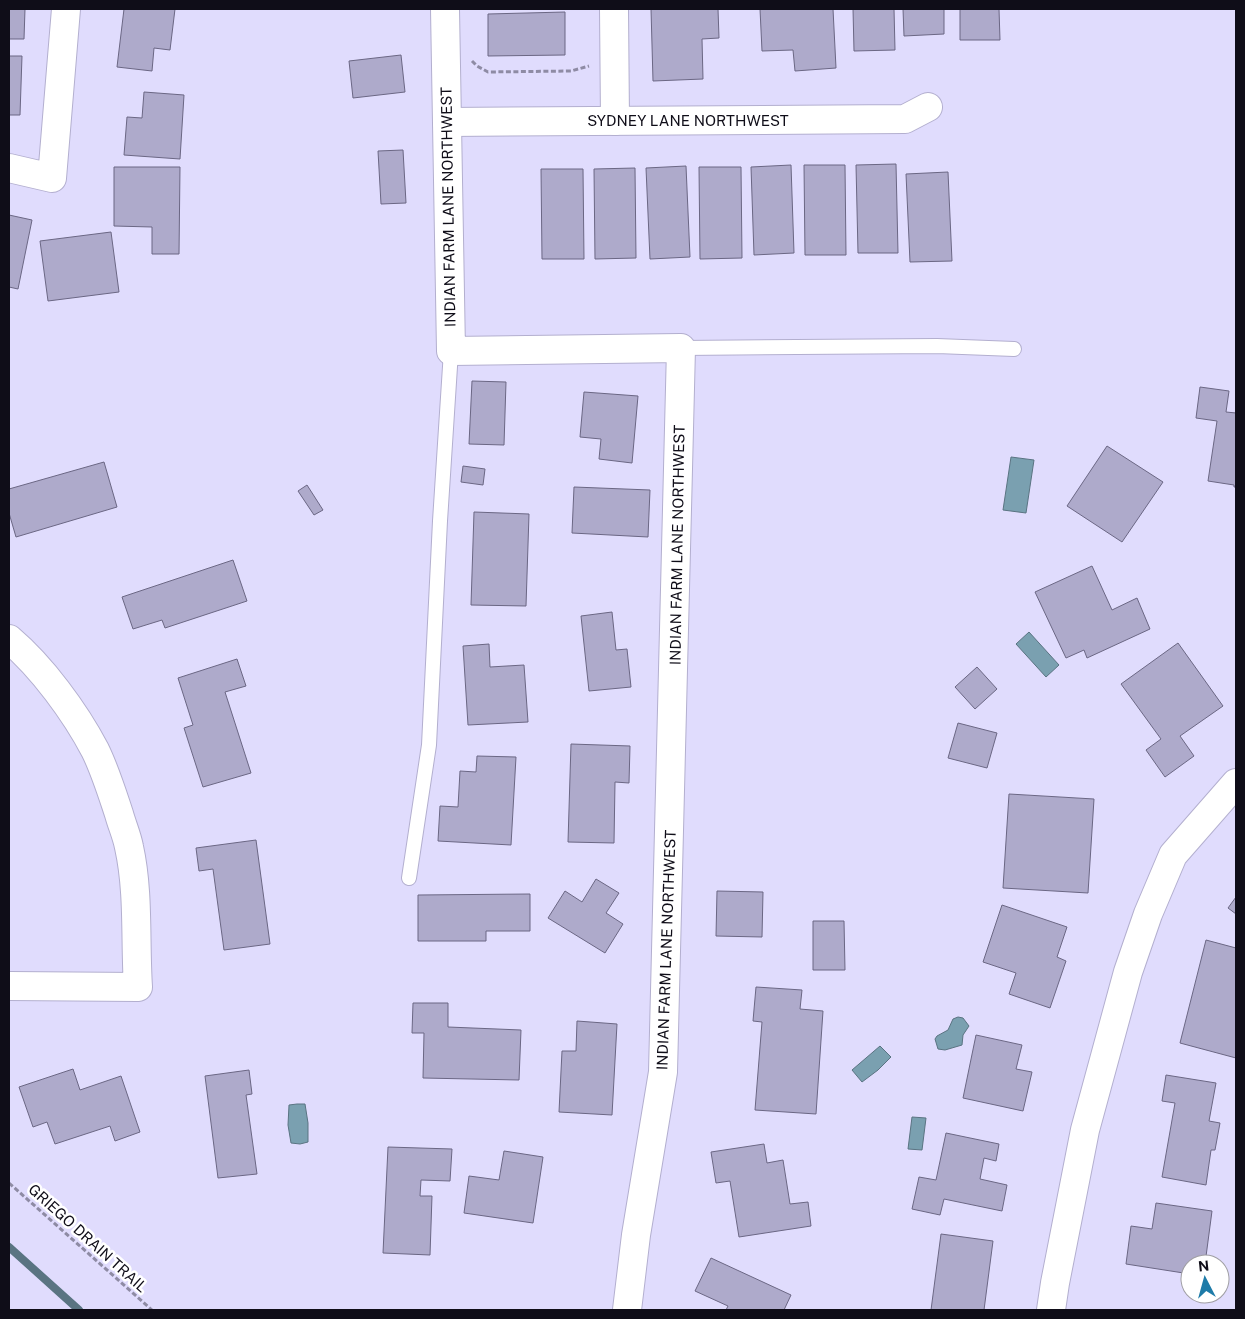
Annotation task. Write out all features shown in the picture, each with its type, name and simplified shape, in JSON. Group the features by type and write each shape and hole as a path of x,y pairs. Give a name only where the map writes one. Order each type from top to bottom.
{"street":[{"path":"9,168 52,178 66,9"},
{"name":"INDIAN FARM LANE NORTHWEST","path":"445,9 451,351"},
{"path":"614,9 615,121"},
{"name":"SYDNEY LANE NORTHWEST","path":"446,122 905,119 928,107"},
{"path":"451,351 681,348"},
{"name":"INDIAN FARM LANE NORTHWEST","path":"627,1310 636,1235 663,1072 681,348"},
{"path":"9,639 61,696 95,750 113,795 129,846 136,898 138,987 9,986"},
{"path":"1051,1310 1086,1130 1128,972 1148,914 1173,855 1236,783"}],"lane":[{"path":"681,348 937,346 1014,349"},
{"path":"409,878 429,745 440,521 451,351"}],"path":[{"path":"469,57 477,66 488,72 571,71 587,66 614,66"},
{"name":"GRIEGO DRAIN TRAIL","path":"9,1183 152,1310"}],"water":[{"path":"1011,457 1034,460 1026,513 1003,510"},
{"path":"1029,632 1059,665 1046,677 1016,644"},
{"path":"963,1018 969,1026 963,1035 962,1045 945,1050 938,1049 935,1039 948,1030 953,1019"},
{"path":"880,1046 891,1057 862,1082 852,1070"},
{"path":"305,1104 308,1123 308,1142 300,1144 291,1143 288,1125 289,1105"},
{"path":"912,1117 926,1118 922,1150 908,1149"}],"building":[{"path":"9,9 25,9 24,39 9,39"},
{"path":"124,9 175,9 170,50 154,48 152,71 117,67"},
{"path":"651,9 718,9 719,38 702,39 703,79 653,81"},
{"path":"760,9 833,9 836,68 795,71 793,50 762,51"},
{"path":"853,9 894,9 895,50 854,51"},
{"path":"903,9 944,9 944,34 904,36"},
{"path":"960,9 999,9 1000,40 960,40"},
{"path":"565,12 565,55 488,56 488,14"},
{"path":"401,55 405,92 353,98 349,61"},
{"path":"9,56 22,56 20,115 9,115"},
{"path":"144,92 184,95 180,159 124,155 127,117 142,118"},
{"path":"403,150 406,203 381,204 378,151"},
{"path":"896,164 898,253 858,253 856,165"},
{"path":"791,165 794,253 754,255 751,167"},
{"path":"804,165 845,165 846,255 805,255"},
{"path":"686,166 690,257 650,259 646,168"},
{"path":"114,167 180,167 179,254 152,254 152,227 114,226"},
{"path":"699,167 741,167 742,258 700,259"},
{"path":"635,168 636,258 595,259 594,169"},
{"path":"541,169 583,169 584,259 542,259"},
{"path":"948,172 952,261 910,262 906,174"},
{"path":"9,215 32,220 18,289 9,287"},
{"path":"111,232 119,292 48,301 40,241"},
{"path":"472,381 506,382 504,445 469,444"},
{"path":"1200,387 1229,391 1226,412 1236,413 1236,487 1234,485 1208,481 1217,421 1196,418"},
{"path":"584,392 638,396 632,463 599,459 601,439 580,437"},
{"path":"1107,446 1163,482 1122,542 1067,506"},
{"path":"104,462 117,507 16,537 9,513 9,489"},
{"path":"463,466 485,469 483,485 461,482"},
{"path":"307,485 323,510 314,515 298,491"},
{"path":"574,487 650,490 648,537 572,533"},
{"path":"474,512 529,514 526,606 471,605"},
{"path":"233,560 247,601 165,628 162,620 133,629 122,597"},
{"path":"1092,566 1112,610 1137,598 1150,629 1087,658 1084,650 1066,658 1035,592"},
{"path":"612,612 616,650 627,649 631,687 589,691 581,616"},
{"path":"1178,643 1223,706 1180,736 1194,756 1165,777 1146,750 1161,739 1121,684"},
{"path":"489,644 490,667 524,665 528,722 468,725 463,646"},
{"path":"237,659 246,686 225,692 251,773 203,787 184,728 193,725 178,678"},
{"path":"977,667 997,689 975,709 955,687"},
{"path":"958,723 997,733 987,768 948,758"},
{"path":"571,744 630,746 629,783 615,782 614,843 568,842"},
{"path":"477,756 516,757 511,845 438,841 440,806 458,807 460,771 476,772"},
{"path":"1009,794 1094,799 1088,893 1003,888"},
{"path":"256,840 270,944 224,950 213,869 199,871 196,848"},
{"path":"596,879 619,893 606,913 623,924 605,953 548,918 565,891 582,902"},
{"path":"717,891 763,892 762,937 716,936"},
{"path":"530,894 530,931 486,931 486,941 418,941 418,895"},
{"path":"1236,897 1236,914 1228,908"},
{"path":"1002,905 1067,927 1057,957 1066,961 1050,1008 1009,994 1016,973 983,962"},
{"path":"813,921 844,921 845,970 813,970"},
{"path":"1206,940 1236,948 1236,1058 1180,1043"},
{"path":"756,987 802,990 800,1009 823,1011 816,1114 755,1110 762,1022 753,1021"},
{"path":"413,1003 448,1003 448,1027 521,1030 519,1080 423,1078 424,1033 412,1033"},
{"path":"577,1021 617,1024 612,1115 559,1112 562,1051 576,1051"},
{"path":"976,1035 1022,1045 1016,1069 1032,1072 1023,1111 963,1098"},
{"path":"73,1069 80,1090 121,1076 140,1132 115,1141 110,1126 55,1144 47,1122 33,1127 19,1087"},
{"path":"249,1070 252,1094 246,1095 257,1174 218,1178 205,1076"},
{"path":"1166,1075 1216,1083 1209,1121 1220,1123 1215,1150 1211,1150 1206,1185 1162,1177 1175,1103 1162,1101"},
{"path":"946,1133 999,1144 996,1161 984,1158 980,1179 1007,1185 1002,1211 944,1199 940,1215 912,1209 919,1177 936,1180"},
{"path":"764,1144 767,1163 783,1160 790,1204 808,1202 811,1226 739,1237 730,1181 716,1183 711,1152"},
{"path":"388,1147 452,1149 450,1181 421,1180 420,1196 432,1196 430,1255 383,1253"},
{"path":"504,1151 543,1157 533,1223 464,1213 469,1176 499,1180"},
{"path":"1156,1203 1212,1211 1206,1254 1180,1254 1180,1272 1126,1264 1131,1226 1152,1229"},
{"path":"941,1234 993,1241 984,1310 931,1310"},
{"path":"711,1258 791,1295 784,1310 726,1310 728,1306 695,1291"}],"waterway":[{"path":"9,1247 79,1310"}]}
